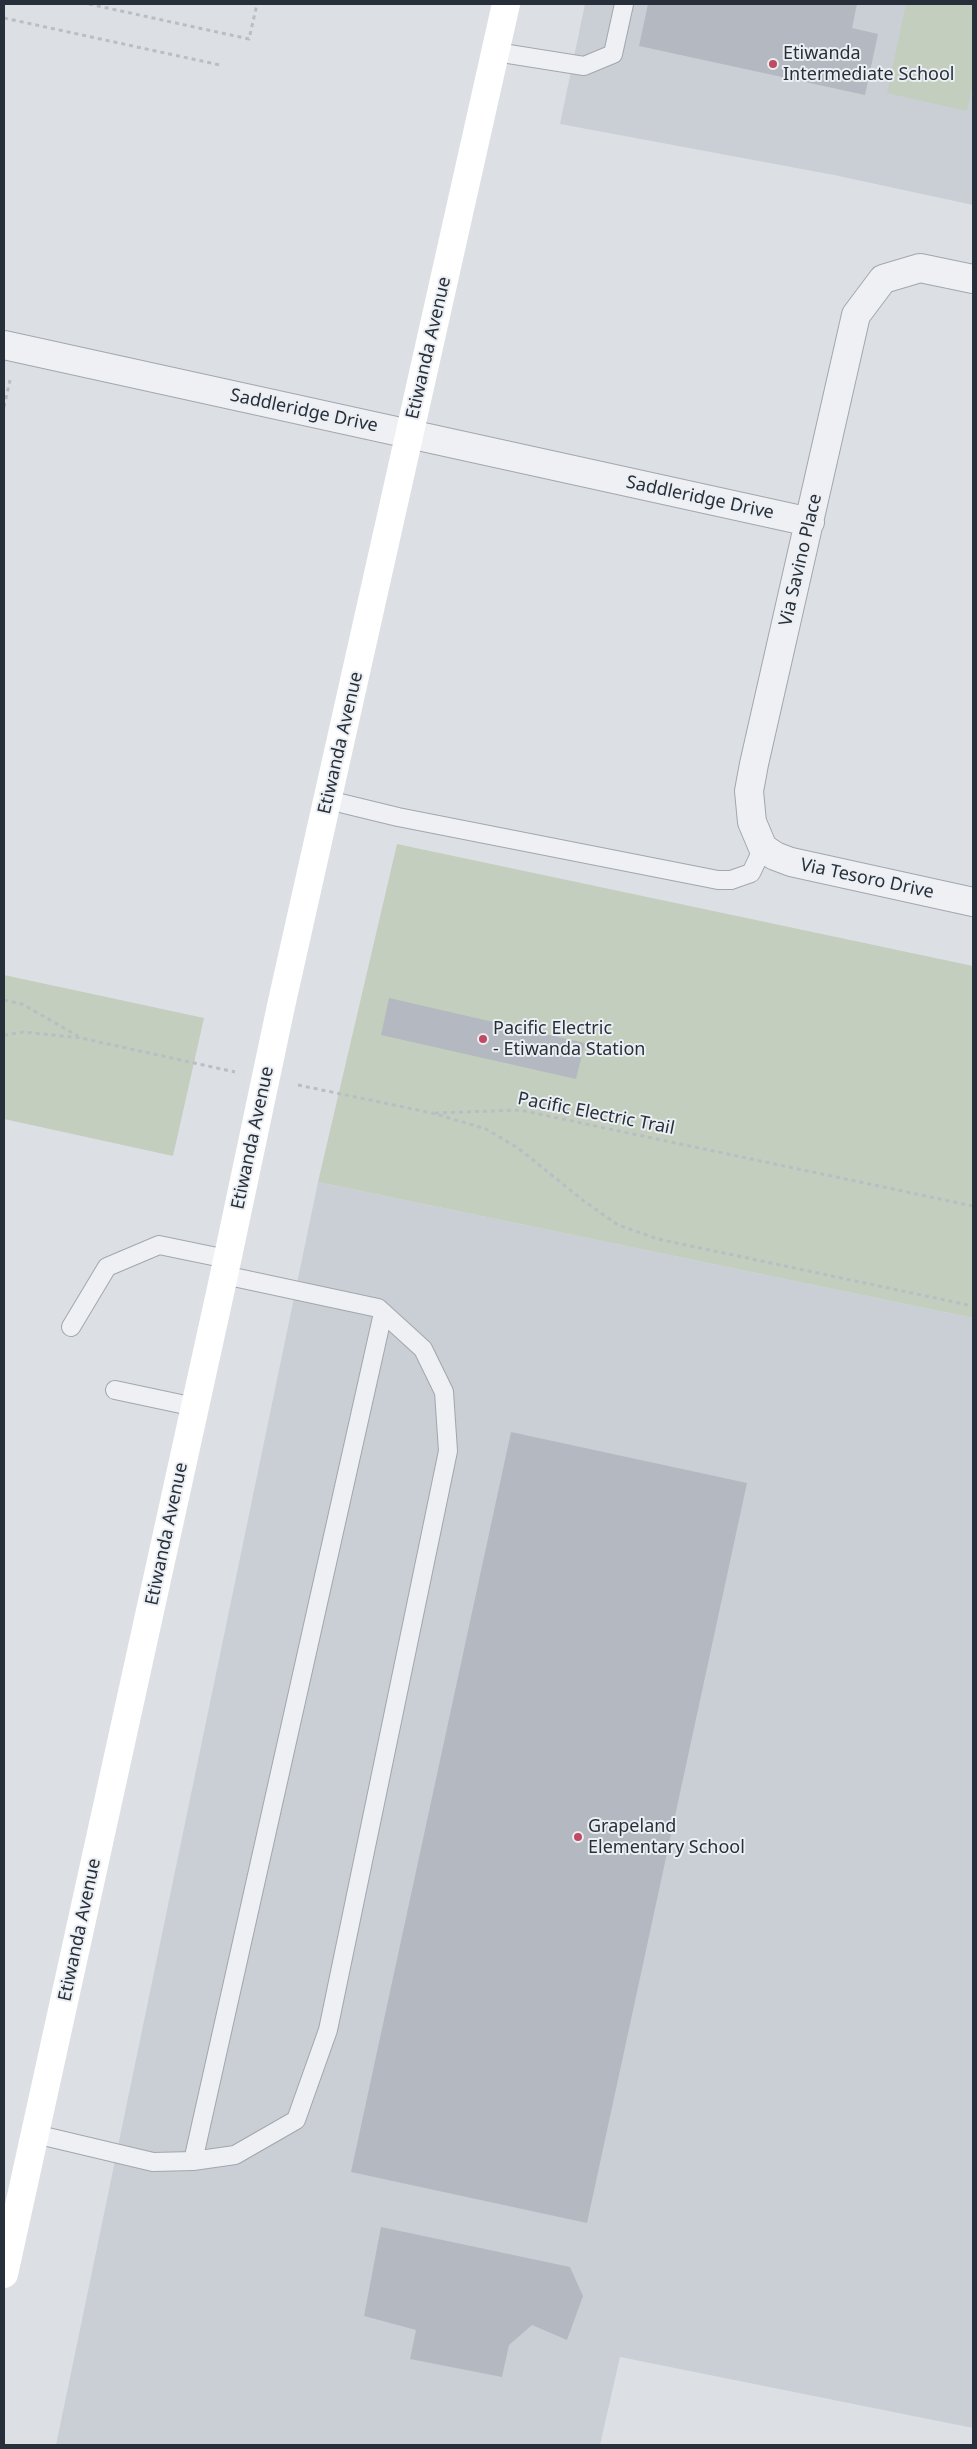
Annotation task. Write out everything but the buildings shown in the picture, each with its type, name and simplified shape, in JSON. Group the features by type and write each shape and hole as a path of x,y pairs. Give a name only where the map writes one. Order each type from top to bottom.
{"street":[{"name":"Etiwanda Avenue","path":"4,2274 328,800 506,4"},
{"name":"Via Savino Place","path":"764,848 752,822 749,791 856,314 883,279 920,268 973,279"},
{"name":"Saddleridge Drive","path":"4,345 810,522"},
{"name":"Via Tesoro Drive","path":"764,848 790,862 973,902"}],"lane":[{"path":"496,52 584,66 613,54 624,4"},
{"path":"328,800 398,817 718,880 731,880 751,873 764,848"},
{"path":"36,2134 153,2162 193,2161 235,2155 296,2120 328,2030 448,1451 444,1392 422,1350 378,1308 226,1267 159,1245 107,1267 71,1327"},
{"path":"193,2161 383,1313"},
{"path":"115,1390 195,1407"}],"path":[{"path":"89,4 250,38 257,4"},
{"path":"4,18 220,64"},
{"path":"4,1000 22,1004 81,1038 24,1032 4,1035"},
{"name":"Pacific Electric Trail","path":"973,1206 520,1110 432,1113 486,1129 518,1148 584,1201 618,1225 658,1239 973,1306"}],"shaded area":[{"name":"Etiwanda Intermediate School","path":"585,4 973,4 973,205 834,175 560,124"},
{"name":"Grapeland Elementary School","path":"318,1182 973,1318 973,2428 620,2357 600,2445 56,2445"}],"green space":[{"path":"906,4 973,4 973,81 967,111 887,93"},
{"path":"397,844 973,966 973,1318 318,1182"},
{"path":"4,975 204,1018 173,1156 4,1119"}],"place":[{"name":"Etiwanda Intermediate School","path":"773,64"},
{"name":"Pacific Electric - Etiwanda Station","path":"483,1039"},
{"name":"Grapeland Elementary School","path":"578,1837"}]}
